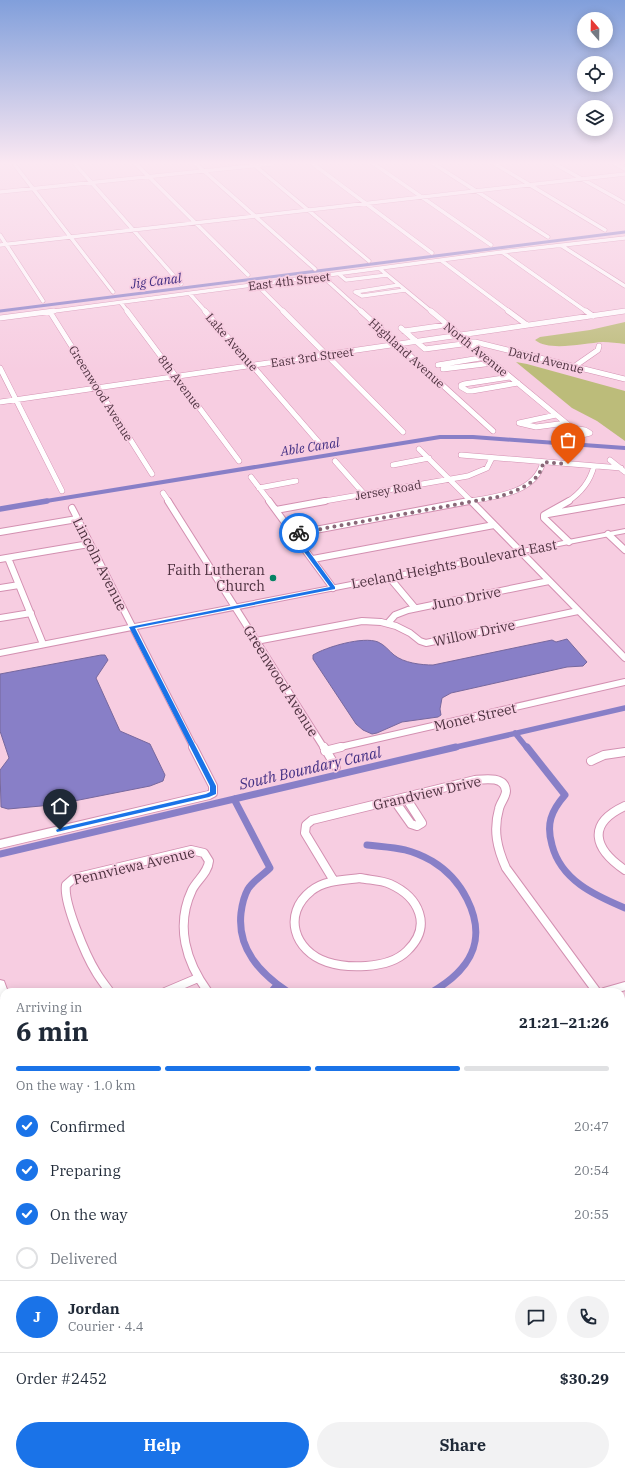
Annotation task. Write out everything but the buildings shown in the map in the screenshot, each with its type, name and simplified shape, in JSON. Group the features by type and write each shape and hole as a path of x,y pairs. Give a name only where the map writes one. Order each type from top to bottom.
{"main road":[{"name":"Leeland Heights Boulevard East","path":"0,653 625,531"}],"street":[{"path":"68,233 113,292"},
{"path":"0,245 108,233"},
{"path":"137,233 181,284"},
{"path":"205,233 248,275"},
{"path":"274,233 315,269"},
{"path":"336,233 370,261"},
{"path":"404,233 432,254"},
{"path":"474,233 491,245"},
{"path":"542,233 548,237"},
{"path":"0,235 43,301"},
{"path":"618,238 625,242"},
{"name":"East 4th Street","path":"0,318 502,252 625,238"},
{"path":"562,246 625,286"},
{"path":"502,252 593,316"},
{"path":"442,261 527,325"},
{"name":"North Avenue","path":"380,269 572,428"},
{"path":"339,274 346,280 387,275"},
{"name":"Highland Avenue","path":"322,276 493,430"},
{"path":"258,285 403,432"},
{"path":"400,285 355,292 362,296 405,290"},
{"name":"Lake Avenue","path":"190,294 322,446"},
{"name":"8th Avenue","path":"121,303 239,461"},
{"name":"East 3rd Street","path":"0,402 625,311"},
{"name":"Greenwood Avenue","path":"50,312 152,474"},
{"path":"446,325 403,330 416,342 429,350 469,343"},
{"name":"David Avenue","path":"469,343 475,342 625,379"},
{"path":"575,366 598,350 599,346"},
{"path":"486,357 436,363 445,371 493,363"},
{"path":"0,368 62,491"},
{"path":"510,377 461,385 468,392 518,383"},
{"path":"556,415 519,423 526,425 547,426 566,423"},
{"path":"419,448 625,658"},
{"path":"461,455 594,466 623,470"},
{"path":"393,465 429,458"},
{"name":"Jersey Road","path":"276,510 468,476 481,471 488,466 492,458"},
{"path":"610,460 623,470"},
{"path":"335,462 365,495"},
{"path":"294,534 503,495 524,486 538,474 543,462"},
{"path":"568,542 544,518 544,515 572,500 581,492 589,482 594,466"},
{"path":"251,477 333,588"},
{"path":"259,488 296,481"},
{"name":"Greenwood Avenue","path":"164,493 336,768"},
{"path":"547,514 625,500"},
{"name":"Lincoln Avenue","path":"0,844 209,795 213,792 213,786 72,508"},
{"path":"0,532 77,519"},
{"path":"312,560 494,525"},
{"path":"608,534 625,550"},
{"path":"0,559 89,544"},
{"path":"8,558 43,644"},
{"path":"389,577 415,608"},
{"name":"Juno Drive","path":"388,623 399,613 415,608 549,581"},
{"path":"0,588 19,584"},
{"name":"Willow Drive","path":"256,641 352,622 371,621 388,623 406,630 420,641 426,643 578,611"},
{"path":"0,618 31,612"},
{"name":"Monet Street","path":"325,751 625,682"},
{"path":"591,761 604,755 625,752"},
{"name":"Grandview Drive","path":"334,880 304,828 306,824 312,820 483,779 497,780 502,783 506,792 498,811 495,832 501,857 510,876 594,988"},
{"path":"394,800 410,824 417,826 421,822 406,798"},
{"path":"625,806 614,810 606,816 600,824 598,832 599,841 603,851 611,860 625,870"},
{"name":"Pennviewa Avenue","path":"107,988 94,970 86,953 66,898 65,886 74,878 184,851 201,850 209,859 209,865 192,892 187,906 183,928 187,955 198,978"},
{"path":"352,878 376,880 394,886 408,895 418,907 423,920 420,938 408,952 392,961 365,967 340,966 330,963 310,953 295,932 293,923 295,910 300,901 309,892 334,880 352,878"},
{"path":"174,988 198,978 205,988"}],"shaded area":[{"path":"625,322 625,344 603,342 568,346 549,346 541,344 535,340 540,337 590,330"},
{"path":"516,362 625,391 625,441 597,421 572,408"},
{"path":"567,639 587,662 583,666 567,667 451,693 442,698 440,709 441,715 438,717 402,722 372,734 363,730 356,724 313,659 313,655 319,652 345,643 363,640 378,642 385,646 398,658 408,662 433,665 552,640 556,642"},
{"path":"105,655 108,660 96,678 120,731 150,744 165,775 163,781 150,786 74,801 8,809 1,807 0,770 9,758 0,731 0,674"}],"waterway":[{"name":"Jig Canal","path":"0,311 618,233"},
{"name":"Able Canal","path":"40,502 440,437 473,437 625,448"},
{"name":"Able Canal","path":"0,509 47,501"},
{"name":"South Boundary Canal","path":"515,733 625,708"},
{"name":"South Boundary Canal","path":"452,748 515,733"},
{"path":"515,733 527,748"},
{"name":"South Boundary Canal","path":"234,799 456,747"},
{"path":"527,747 565,795 553,812 550,824 550,837 556,857 563,868 580,885 602,898 625,908"},
{"name":"South Boundary Canal","path":"0,854 234,799"},
{"path":"234,799 270,868 253,883 245,895 241,913 243,938 252,959 268,977 282,988"},
{"path":"367,845 393,848 423,856 443,868 452,877 467,899 473,914 476,928 472,953 456,974 438,988"}],"way so far":[{"path":"299,533 497,497 514,491 531,482 538,474 543,462 568,464"}],"place":[{"name":"Faith Lutheran Church","path":"273,578"}],"route":[{"path":"60,830 209,795 213,792 213,786 132,627 333,588 294,534 299,533"}]}
